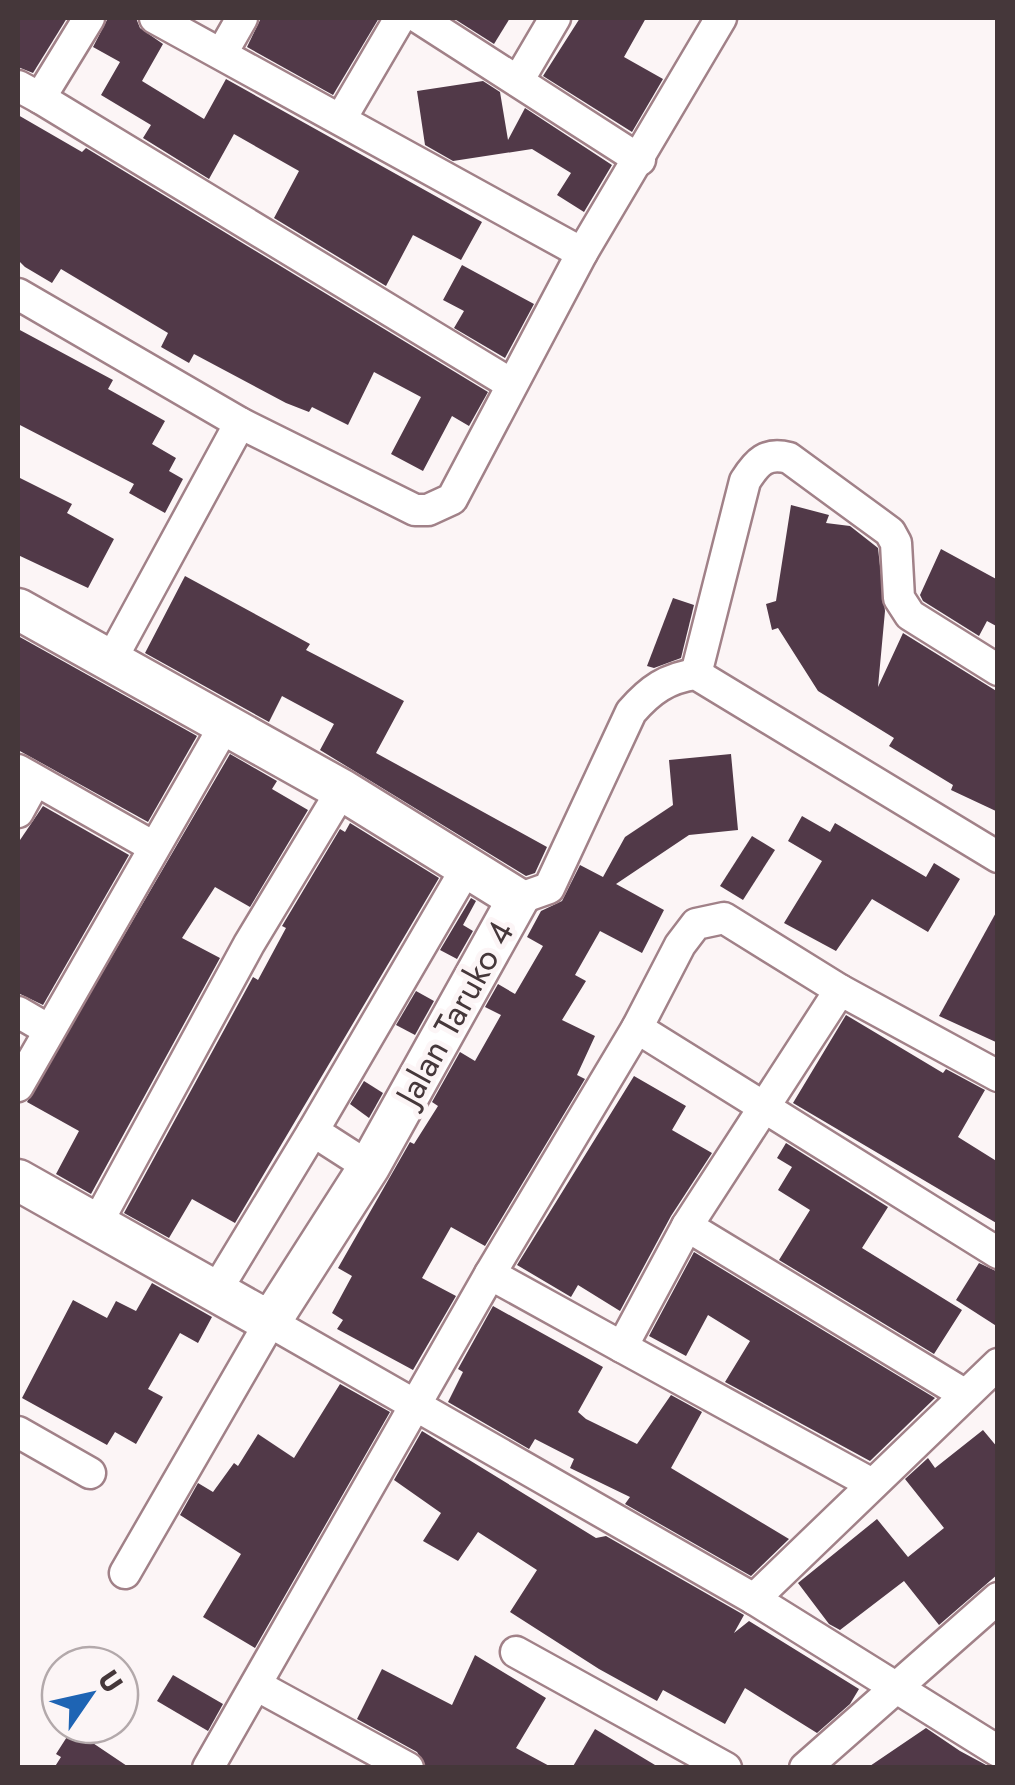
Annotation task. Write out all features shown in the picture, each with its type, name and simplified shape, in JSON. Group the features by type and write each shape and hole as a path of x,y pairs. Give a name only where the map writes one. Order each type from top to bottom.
{"street":[{"path":"89,18 29,92 512,384"},
{"path":"155,18 342,117 582,253"},
{"path":"222,53 242,18"},
{"path":"342,117 400,18"},
{"path":"419,18 640,160"},
{"path":"518,81 556,18"},
{"path":"18,294 240,422 415,510 428,510 452,499 582,253 721,18"},
{"path":"110,662 240,422"},
{"path":"696,674 746,481 765,458 776,455 789,458 883,524 896,542 896,588 903,607 998,670"},
{"name":"Jalan Taruko 4","path":"18,609 342,790 518,899 369,1167 270,1322 126,1573"},
{"path":"518,899 548,888 631,712 649,691 676,677 696,674 998,856"},
{"path":"18,1086 224,725"},
{"path":"18,812 26,775 152,846"},
{"path":"96,1225 249,944 342,790"},
{"path":"216,1291 468,868"},
{"path":"208,1768 490,1274 636,1028 680,944 696,924 724,918 840,990 998,1076"},
{"path":"622,1347 687,1226 840,990"},
{"path":"18,1012 49,1030"},
{"path":"636,1028 998,1253"},
{"path":"314,1131 369,1167"},
{"path":"18,1180 754,1599 998,1751"},
{"path":"687,1226 964,1394"},
{"path":"490,1274 872,1484"},
{"path":"754,1599 998,1364"},
{"path":"18,1432 90,1473"},
{"path":"806,1768 998,1598"},
{"path":"516,1652 726,1768"},
{"path":"256,1685 408,1768"}],"building":[{"path":"18,18 67,18 33,73 18,67"},
{"path":"108,18 136,18 140,28 163,44 142,81 204,119 226,79 482,222 461,260 413,235 386,286 274,218 299,171 234,134 209,179 143,138 151,125 101,95 120,62 93,47"},
{"path":"261,18 379,18 333,95 247,47"},
{"path":"453,18 510,18 494,44"},
{"path":"580,18 646,18 624,57 663,79 632,132 543,76"},
{"path":"483,81 500,92 508,140 525,108 612,165 584,212 557,195 571,173 532,149 453,161 425,145 417,91"},
{"path":"18,115 82,152 86,148 488,392 469,426 452,416 423,471 391,454 421,397 374,372 348,425 312,407 309,412 286,403 194,354 189,363 161,347 168,333 61,269 52,283 25,267 18,260"},
{"path":"462,265 534,304 505,358 454,328 464,311 443,300"},
{"path":"18,329 113,380 108,389 165,421 152,444 176,458 169,471 183,479 165,513 129,493 134,484 18,424"},
{"path":"18,477 72,504 67,513 114,539 88,588 18,555"},
{"path":"791,505 829,515 826,523 850,526 878,548 885,611 878,687 903,633 998,692 998,812 951,790 953,785 889,746 894,738 818,691 778,628 772,630 766,604 776,601"},
{"path":"941,549 998,580 998,627 987,621 979,636 923,601 920,595"},
{"path":"185,576 310,644 306,650 404,701 376,753 547,847 535,873 526,876 320,750 334,724 282,696 269,722 145,653"},
{"path":"673,598 694,605 681,658 654,668 647,666"},
{"path":"18,636 197,736 148,822 18,750"},
{"path":"230,754 277,781 272,789 308,810 250,907 215,887 182,938 220,958 91,1194 56,1174 79,1131 27,1102"},
{"path":"731,754 738,830 689,835 616,884 664,910 642,953 600,931 575,975 586,981 562,1020 595,1036 577,1075 585,1079 485,1246 451,1227 422,1278 456,1296 413,1370 337,1329 343,1320 332,1313 352,1276 338,1268 410,1142 414,1144 438,1106 432,1102 460,1052 475,1061 501,1015 485,1007 498,984 515,994 543,946 527,937 541,911 562,901 580,865 603,877 625,837 673,805 669,760"},
{"path":"43,806 129,855 43,1005 18,993 18,843"},
{"path":"802,816 830,832 835,823 926,877 934,863 960,879 928,932 872,899 836,951 784,923 822,861 788,841"},
{"path":"350,823 439,878 235,1223 192,1199 169,1238 124,1213 253,977 258,980 286,928 282,926 340,829 345,832"},
{"path":"752,836 775,850 743,900 720,886"},
{"path":"471,898 476,901 463,925 473,931 457,959 440,950"},
{"path":"998,909 998,1043 939,1016"},
{"path":"416,991 434,1001 415,1035 396,1025"},
{"path":"846,1015 943,1073 946,1069 985,1090 958,1137 998,1162 998,1224 793,1103"},
{"path":"634,1076 686,1106 672,1130 712,1153 671,1216 620,1311 578,1285 571,1297 517,1265"},
{"path":"364,1081 383,1093 369,1118 350,1104"},
{"path":"786,1143 888,1207 862,1248 962,1310 934,1354 779,1260 810,1210 778,1190 792,1167 777,1158"},
{"path":"694,1252 935,1398 870,1461 725,1382 750,1341 708,1315 686,1356 649,1336"},
{"path":"979,1263 998,1272 998,1327 956,1300"},
{"path":"152,1283 212,1317 198,1343 180,1333 148,1389 163,1397 136,1444 115,1432 107,1445 22,1398 73,1300 107,1318 116,1301 136,1311"},
{"path":"493,1306 603,1367 578,1412 586,1419 637,1444 671,1395 702,1412 671,1468 789,1539 751,1576 625,1504 630,1497 570,1468 574,1459 535,1439 529,1449 448,1402 463,1372 458,1369"},
{"path":"340,1384 390,1412 255,1648 203,1617 241,1554 180,1515 198,1483 213,1492 234,1463 238,1466 258,1434 294,1458"},
{"path":"983,1430 998,1448 998,1574 939,1625 904,1581 840,1630 829,1624 798,1583 877,1519 908,1557 944,1528 905,1479 928,1458 935,1468"},
{"path":"422,1431 596,1538 606,1536 744,1615 734,1633 749,1621 859,1689 850,1704 817,1733 745,1688 725,1724 663,1690 657,1701 599,1669 510,1612 537,1570 478,1532 458,1561 423,1541 441,1513 394,1480"},
{"path":"475,1655 546,1698 516,1748 553,1768 427,1768 417,1752 357,1719 382,1669 452,1705"},
{"path":"173,1675 223,1704 208,1731 157,1701"},
{"path":"926,1728 986,1765 867,1768"},
{"path":"595,1729 660,1768 572,1768"},
{"path":"62,1745 96,1745 130,1768 54,1768 61,1757 56,1754"}]}
